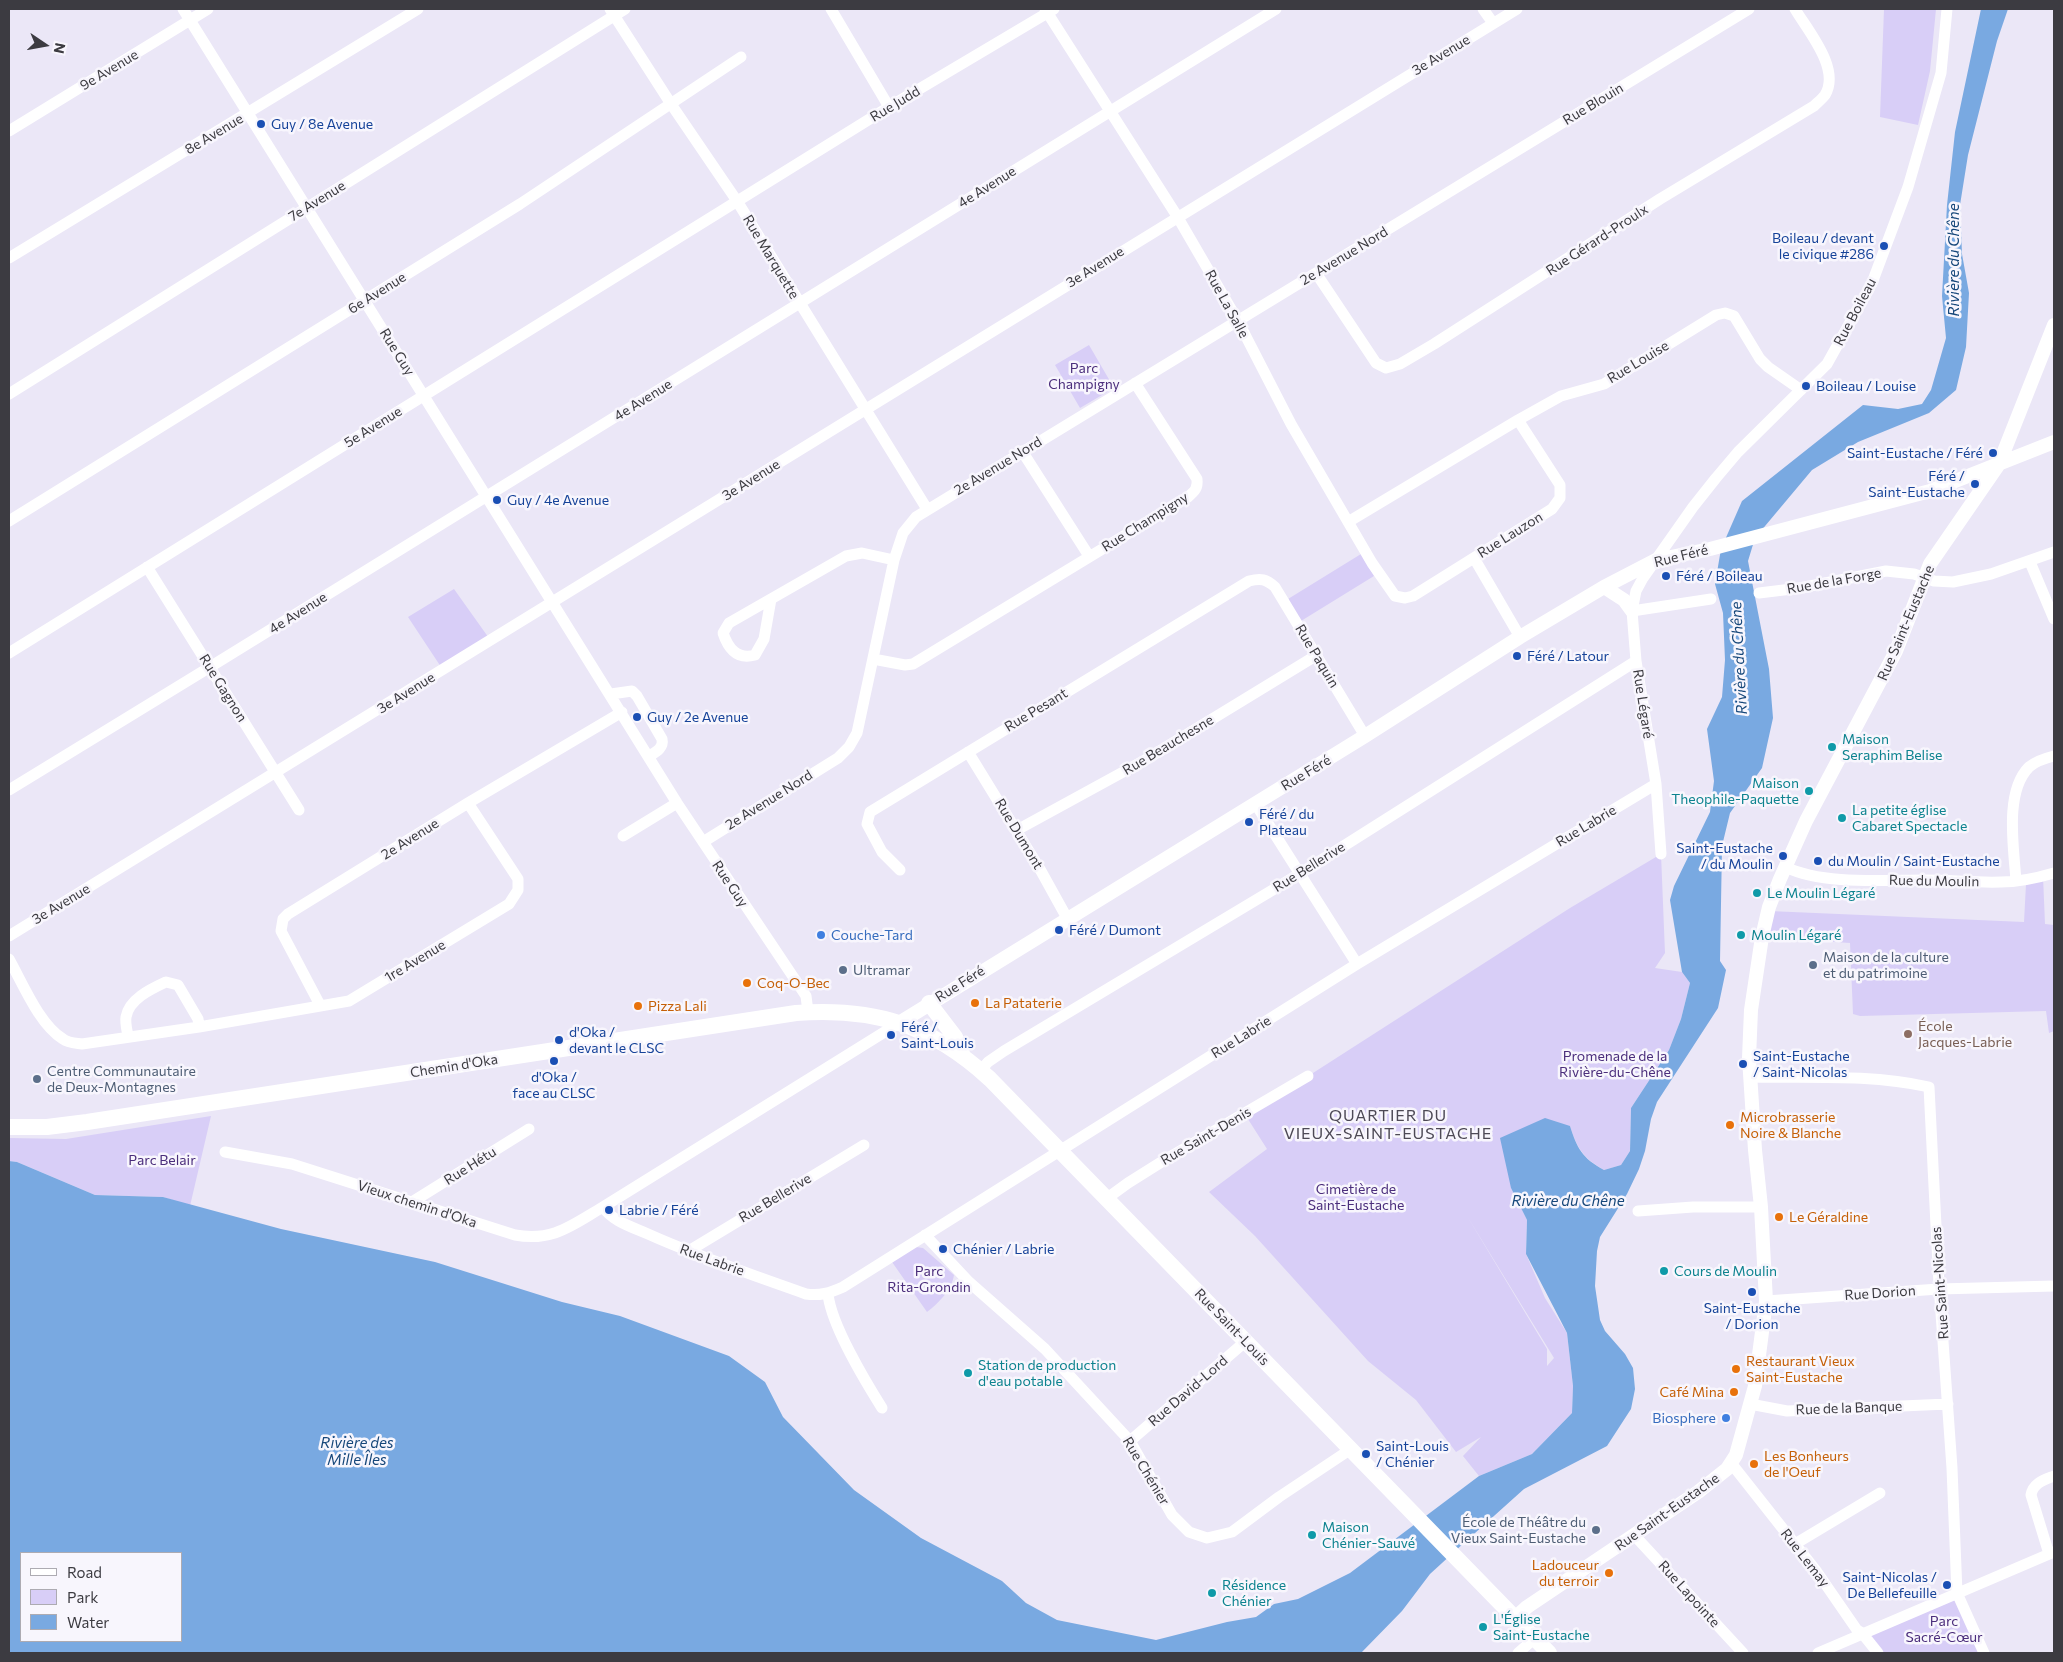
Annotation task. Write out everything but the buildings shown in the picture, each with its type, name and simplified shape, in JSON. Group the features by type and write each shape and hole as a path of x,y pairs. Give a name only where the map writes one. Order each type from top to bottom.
{"main road":[{"path":"929,1003 955,1038 963,1056"},
{"name":"Chemin d'Oka","path":"9,1127 47,1127 87,1122 808,1012 856,1013 899,1023"},
{"name":"Rue Saint-Louis","path":"899,1023 940,1041 980,1070 1549,1653"}],"street":[{"name":"Rue Guy","path":"183,9 611,694 677,803 806,996 808,1012"},
{"name":"9e Avenue","path":"9,131 208,9"},
{"name":"8e Avenue","path":"9,258 418,9"},
{"name":"7e Avenue","path":"9,394 307,208 612,12 625,9"},
{"name":"4e Avenue","path":"9,790 210,668 1276,9"},
{"path":"1483,9 1493,24"},
{"name":"3e Avenue","path":"9,936 1177,216 1517,9"},
{"name":"Rue Blouin","path":"1437,199 1749,9"},
{"name":"Rue Gérard-Proulx","path":"1316,273 1376,363 1386,368 1400,364 1660,200 1814,106 1825,95 1830,80 1829,66 1794,9"},
{"name":"Rue Boileau","path":"1656,560 1693,506 1738,452 1827,364 1872,283 1908,187 1941,73 1947,9"},
{"name":"Rue La Salle","path":"1049,10 1109,112 1177,216 1238,321 1292,424 1372,563 1394,596 1405,598"},
{"name":"Rue Judd","path":"737,201 1049,10"},
{"path":"837,11 889,107"},
{"name":"Rue Marquette","path":"612,12 671,104 737,201 927,509"},
{"name":"6e Avenue","path":"9,522 520,204 741,57"},
{"name":"2e Avenue Nord","path":"702,842 838,758 849,747 857,733 894,560 903,533 916,517 1437,199"},
{"name":"5e Avenue","path":"9,653 737,201"},
{"name":"Rue Louise","path":"1348,522 1518,420 1562,396 1604,384 1716,315 1725,313 1734,316 1760,360 1801,390"},
{"name":"Rue Saint-Eustache","path":"1515,1618 1527,1607 1635,1536 1713,1481 1731,1463 1742,1437 1755,1386 1766,1301 1761,1207 1749,1058 1751,1010 1769,908 1785,867 1819,797 1896,651 1930,564 1999,464 2054,325"},
{"name":"Rue Champigny","path":"873,659 904,665 913,664 1188,497 1195,490 1198,484 1193,472 1135,383"},
{"name":"Rue Lauzon","path":"1405,598 1413,596 1552,509 1560,498 1560,486 1518,420"},
{"name":"Rue Féré","path":"603,1207 929,1003 1365,736 1520,637 1604,587 1656,560 1710,549 1930,491 2054,442"},
{"name":"Rue Champigny","path":"1022,451 1089,556"},
{"name":"Rue de la Forge","path":"1759,593 1800,588 1886,571 1896,571 1934,581 1953,582 1991,574 2030,562 2054,552"},
{"path":"771,599 764,639 755,656 746,658 736,654 726,643 723,632 729,623 846,556 862,553 894,560"},
{"path":"1474,558 1520,637"},
{"name":"Rue Légaré","path":"1656,560 1636,591 1632,611 1636,661 1656,784 1661,854"},
{"path":"2030,562 2054,619"},
{"name":"Rue Gagnon","path":"147,567 299,810"},
{"name":"Rue Pesant","path":"900,870 882,852 867,824 870,812 1250,581 1259,578 1264,580"},
{"name":"Rue Paquin","path":"1264,580 1275,588 1365,736"},
{"path":"1604,587 1624,600 1632,611 1711,599"},
{"name":"Rue Beauchesne","path":"1016,830 1145,760 1317,655"},
{"name":"Rue Bellerive","path":"980,1070 1004,1051 1301,872 1636,661"},
{"path":"611,694 632,690 637,696 663,743 660,748 649,756"},
{"name":"2e Avenue","path":"320,1005 281,931 283,919 468,803 622,712"},
{"name":"Rue Dumont","path":"968,752 1067,918"},
{"path":"2016,881 2012,811 2019,782 2030,767 2039,761 2054,756"},
{"name":"Rue Labrie","path":"603,1207 607,1214 622,1223 687,1252 806,1294 817,1296 828,1294 843,1287 1357,964 1656,784"},
{"name":"1re Avenue","path":"9,959 48,1025 64,1040 82,1044 199,1027 349,1001 509,904 518,890 518,879 468,803"},
{"path":"623,836 677,803"},
{"path":"1256,803 1357,964"},
{"name":"Rue du Moulin","path":"1785,867 1796,872 1824,877 1868,880 2016,881 2054,873"},
{"path":"128,1036 125,1019 134,1001 166,982 174,982 178,985 198,1019 199,1027"},
{"name":"Rue Saint-Denis","path":"1106,1199 1162,1161 1308,1076"},
{"name":"Rue Saint-Nicolas","path":"1750,1078 1853,1078 1903,1081 1929,1087 1957,1593 1984,1653"},
{"name":"Rue Hétu","path":"412,1202 529,1129"},
{"name":"Rue Bellerive","path":"687,1252 864,1145"},
{"name":"Vieux chemin d'Oka","path":"225,1152 292,1164 515,1236 532,1238 556,1233 603,1207"},
{"path":"1638,1212 1693,1207 1761,1207"},
{"name":"Rue Chénier","path":"925,1235 969,1282 1045,1349 1130,1441 1172,1515 1189,1532 1207,1538 1232,1532 1351,1449"},
{"name":"Rue Dorion","path":"1766,1301 1939,1289 2054,1286"},
{"path":"828,1294 829,1303 847,1344 882,1408"},
{"name":"Rue David-Lord","path":"1130,1441 1246,1341"},
{"name":"Rue de la Banque","path":"1750,1404 1787,1411 1948,1404"},
{"name":"Rue Lemay","path":"1731,1463 1817,1572 1857,1630 1862,1633 1878,1653"},
{"path":"1818,1653 2052,1553 2031,1495 2032,1489 2039,1482 2054,1476"},
{"path":"1795,1544 1880,1493"},
{"name":"Rue Lapointe","path":"1635,1536 1743,1653"},
{"path":"1518,1653 1535,1638"}],"green space":[{"path":"1884,9 1936,9 1930,71 1918,125 1880,117"},
{"name":"Parc Champigny","path":"1089,345 1114,388 1080,408 1055,365"},
{"path":"1361,554 1374,576 1301,621 1288,599"},
{"path":"454,589 491,641 443,670 408,617"},
{"name":"Cimetière de Saint-Eustache","path":"1661,854 1665,953 1655,968 1682,972 1690,983 1681,1019 1669,1050 1631,1108 1630,1151 1621,1165 1604,1170 1591,1161 1578,1146 1570,1126 1511,1188 1527,1220 1526,1254 1545,1298 1567,1333 1573,1386 1572,1413 1532,1454 1479,1476 1463,1456 1481,1437 1456,1452 1416,1400 1368,1361 1255,1236 1209,1192 1267,1149 1246,1116 1570,908","holes":["1467,1216 1554,1358 1547,1366 1547,1349"]},
{"path":"2043,876 2045,924 2054,925 2054,1031 2049,1033 2046,1011 1860,1016 1853,1014 1850,943 1762,937 1769,911 2024,922 2026,884"},
{"name":"Parc Belair","path":"211,1116 190,1206 163,1197 95,1195 17,1162 9,1161 9,1138 66,1139"},
{"name":"Parc Rita-Grondin","path":"916,1247 923,1248 954,1275 951,1285 944,1295 927,1312 892,1262"},
{"name":"Parc Sacré-Cœur","path":"1957,1593 1984,1653 1878,1653 1862,1633"}],"water":[{"name":"Rivière des Mille Îles","path":"1981,9 2008,9 1997,41 1968,155 1960,205 1962,254 1969,293 1966,347 1956,390 1929,413 1858,442 1812,470 1755,538 1748,561 1769,669 1773,718 1762,768 1730,813 1722,846 1720,961 1726,970 1718,1008 1657,1102 1639,1169 1627,1194 1600,1237 1597,1251 1595,1286 1600,1320 1605,1331 1625,1354 1633,1368 1635,1389 1631,1409 1607,1446 1524,1489 1465,1542 1430,1574 1402,1611 1361,1653 9,1653 9,1161 17,1162 95,1195 163,1197 281,1229 435,1262 562,1302 620,1316 729,1356 765,1382 783,1417 854,1490 921,1538 1002,1581 1026,1603 1057,1620 1156,1640 1227,1622 1256,1617 1274,1604 1298,1599 1350,1573 1479,1476 1532,1454 1572,1413 1573,1386 1567,1333 1526,1254 1527,1220 1511,1188 1500,1138 1545,1118 1570,1126 1581,1152 1590,1161 1604,1170 1621,1165 1630,1151 1631,1108 1669,1050 1681,1019 1690,983 1682,972 1670,900 1674,886 1710,812 1714,781 1707,729 1722,697 1725,660 1723,613 1715,584 1721,549 1742,501 1863,405 1898,409 1922,404 1931,390 1946,338 1942,296 1947,205 1955,132"}],"place":[{"name":"Guy / 8e Avenue","path":"261,124"},
{"name":"Boileau / devant le civique #286","path":"1884,246"},
{"name":"Boileau / Louise","path":"1806,386"},
{"name":"Saint-Eustache / Féré","path":"1993,453"},
{"name":"Féré / Saint-Eustache","path":"1975,484"},
{"name":"Guy / 4e Avenue","path":"497,500"},
{"name":"Féré / Boileau","path":"1666,576"},
{"name":"Féré / Latour","path":"1517,656"},
{"name":"Guy / 2e Avenue","path":"637,717"},
{"name":"Maison Seraphim Belise","path":"1832,747"},
{"name":"Maison Theophile-Paquette","path":"1809,791"},
{"name":"La petite église Cabaret Spectacle","path":"1842,818"},
{"name":"Féré / du Plateau","path":"1249,822"},
{"name":"Saint-Eustache / du Moulin","path":"1783,856"},
{"name":"du Moulin / Saint-Eustache","path":"1818,861"},
{"name":"Le Moulin Légaré","path":"1757,893"},
{"name":"Féré / Dumont","path":"1059,930"},
{"name":"Couche-Tard","path":"821,935"},
{"name":"Moulin Légaré","path":"1741,935"},
{"name":"Maison de la culture et du patrimoine","path":"1813,965"},
{"name":"Ultramar","path":"843,970"},
{"name":"Coq-O-Bec","path":"747,983"},
{"name":"La Pataterie","path":"975,1003"},
{"name":"Pizza Lali","path":"638,1006"},
{"name":"École Jacques-Labrie","path":"1908,1034"},
{"name":"Féré / Saint-Louis","path":"891,1035"},
{"name":"d'Oka / devant le CLSC","path":"559,1040"},
{"name":"d'Oka / face au CLSC","path":"554,1061"},
{"name":"Saint-Eustache / Saint-Nicolas","path":"1743,1064"},
{"name":"Centre Communautaire de Deux-Montagnes","path":"37,1079"},
{"name":"Microbrasserie Noire & Blanche","path":"1730,1125"},
{"name":"Labrie / Féré","path":"609,1210"},
{"name":"Le Géraldine","path":"1779,1217"},
{"name":"Chénier / Labrie","path":"943,1249"},
{"name":"Cours de Moulin","path":"1664,1271"},
{"name":"Saint-Eustache / Dorion","path":"1752,1292"},
{"name":"Restaurant Vieux Saint-Eustache","path":"1736,1369"},
{"name":"Station de production d'eau potable","path":"968,1373"},
{"name":"Café Mina","path":"1734,1392"},
{"name":"Biosphere","path":"1726,1418"},
{"name":"Saint-Louis / Chénier","path":"1366,1454"},
{"name":"Les Bonheurs de l'Oeuf","path":"1754,1464"},
{"name":"École de Théâtre du Vieux Saint-Eustache","path":"1596,1530"},
{"name":"Maison Chénier-Sauvé","path":"1312,1535"},
{"name":"Ladouceur du terroir","path":"1609,1573"},
{"name":"Saint-Nicolas / De Bellefeuille","path":"1947,1585"},
{"name":"Résidence Chénier","path":"1212,1593"},
{"name":"L'Église Saint-Eustache","path":"1483,1627"}],"district":[{"name":"QUARTIER DU VIEUX-SAINT-EUSTACHE","path":"1388,1125"}],"water label":[{"name":"Rivière du Chêne","path":"1954,260"},
{"name":"Rivière du Chêne","path":"1739,658"},
{"name":"Rivière du Chêne","path":"1568,1201"}],"park label":[{"name":"Promenade de la Rivière-du-Chêne","path":"1615,1064"}]}
